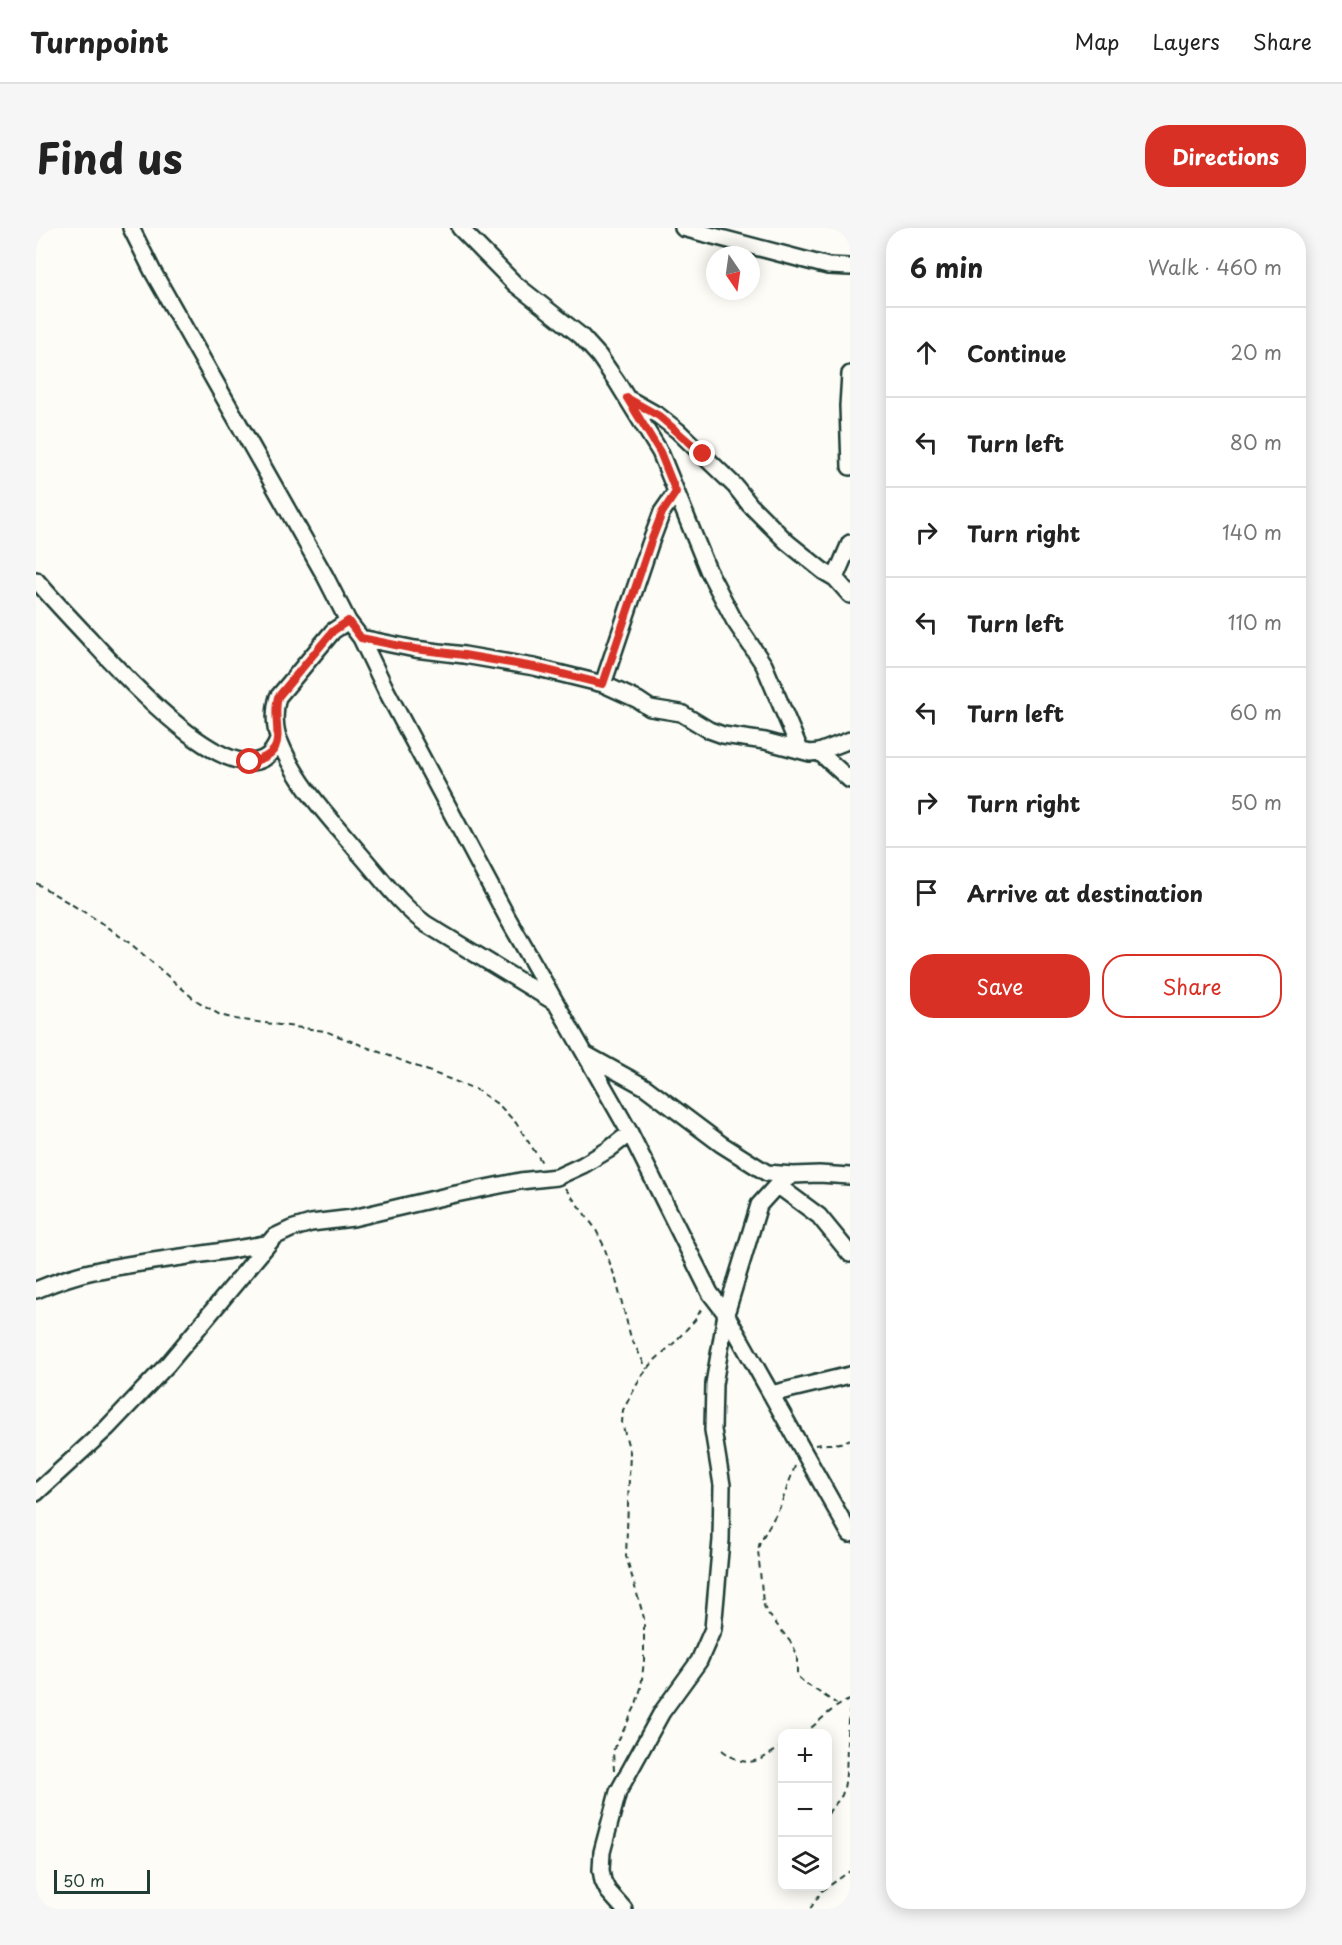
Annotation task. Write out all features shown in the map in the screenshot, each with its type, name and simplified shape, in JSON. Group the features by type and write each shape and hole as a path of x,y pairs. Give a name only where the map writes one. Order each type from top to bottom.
{"street":[{"path":"131,228 153,272 325,576 348,621 361,638 386,690 507,917 630,1132 710,1293 726,1314 850,1534"},
{"path":"459,228 515,284 581,336 599,356 627,398 660,452 698,549 717,589 764,665 801,750"},
{"path":"682,228 828,266 849,269"},
{"path":"850,374 848,406 850,467"},
{"path":"627,398 659,416 678,431 735,486 750,506 787,542 822,571 835,578 850,595"},
{"path":"603,684 650,544 662,513 676,492"},
{"path":"835,578 850,543"},
{"path":"36,580 143,696 206,745 225,756 250,762 260,760 270,754 279,740"},
{"path":"348,621 333,631 278,697 275,707 279,740 289,761 308,791 408,910 426,924 558,1004"},
{"path":"361,638 415,649 534,667 603,684 650,708 681,713 723,735 765,741 810,753 819,752 850,740"},
{"path":"819,752 850,780"},
{"path":"587,1055 645,1088 721,1144 767,1173 850,1176"},
{"path":"36,1493 107,1428 168,1364 274,1237 291,1229 311,1224 353,1218 520,1181 557,1177 591,1160 630,1132"},
{"path":"624,1909 608,1891 601,1870 603,1852 618,1792 662,1712 699,1661 713,1629 721,1540 723,1485 713,1430 714,1384 726,1314 759,1205 777,1185 792,1175"},
{"path":"777,1185 819,1216 850,1254"},
{"path":"36,1290 92,1271 174,1257 231,1251 269,1243"},
{"path":"771,1394 850,1375"}],"path":[{"path":"36,883 60,896 112,931 162,970 194,999 220,1015 325,1031 475,1089 499,1105 516,1123 540,1160 557,1177 595,1228 616,1280 631,1338 647,1369"},
{"path":"618,1792 612,1760 613,1750 635,1707 641,1688 645,1638 644,1618 626,1556 630,1452 622,1423 623,1410 647,1369 695,1320 710,1293"},
{"path":"837,1704 797,1676 797,1654 787,1636 766,1611 761,1593 759,1542 780,1507 793,1469 804,1453 813,1445 831,1445 850,1438"},
{"path":"809,1729 831,1712 837,1704 850,1700"},
{"path":"832,1809 842,1795 849,1772 847,1729 850,1709"},
{"path":"722,1750 733,1759 747,1763 765,1757 778,1749"},
{"path":"810,1909 822,1892 850,1870"}],"route":[{"path":"250,762 260,760 270,754 279,740 275,707 278,697 333,631 348,621 361,638 415,649 534,667 603,684 650,544 662,513 676,492 660,452 627,398 659,416 703,454"}]}
